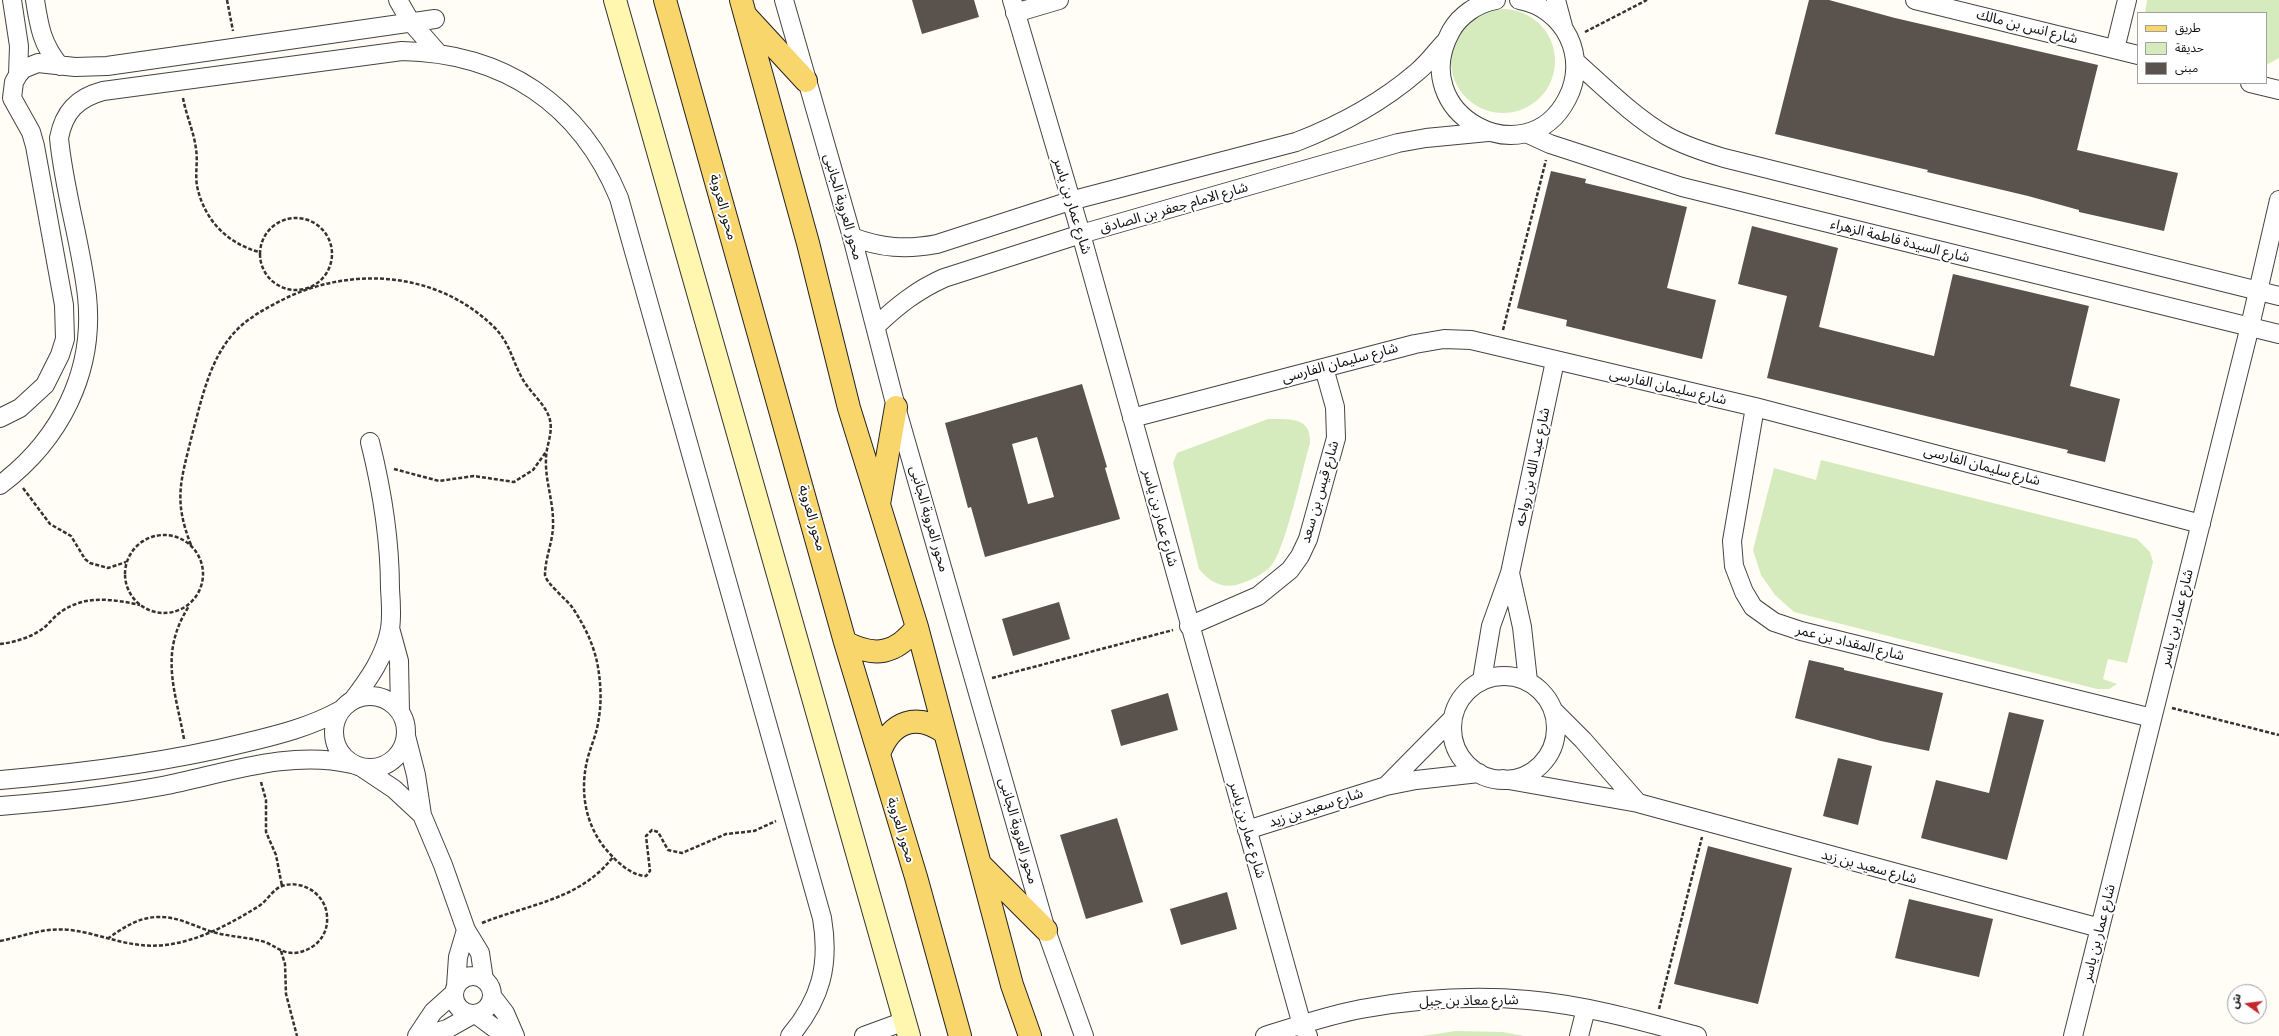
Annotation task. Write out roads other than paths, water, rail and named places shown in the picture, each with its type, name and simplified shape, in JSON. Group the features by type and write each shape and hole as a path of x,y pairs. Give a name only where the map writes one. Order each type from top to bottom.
{"main road":[{"name":"محور العروبة","path":"665,0 845,642 916,877 960,1036"},
{"path":"743,7 806,81"},
{"path":"743,7 808,243 849,408 878,507 917,628 1012,985 1030,1036"},
{"path":"878,507 896,407"},
{"path":"845,642 860,650 876,652 893,649 907,641 917,628"},
{"path":"879,754 884,740 893,729 906,723 920,721 934,725 945,733"},
{"path":"980,863 1046,930"}],"street":[{"path":"12,0 19,46 18,75"},
{"path":"35,0 43,41 50,54 60,66"},
{"path":"398,0 410,22 438,53"},
{"path":"615,0 907,1029 864,1036"},
{"name":"محور العروبة الجانبى","path":"784,0 852,237 896,407 1046,930 1084,1036"},
{"path":"1013,6 1059,0"},
{"path":"852,237 871,244 893,248 915,248 937,244 1070,201 1296,142 1328,129 1359,113 1418,72 1444,43 1455,24 1472,5 1496,0"},
{"path":"1519,0 1530,2 1548,11 1566,32"},
{"path":"1444,43 1440,61 1441,80 1447,98 1457,113 1472,125 1488,132 1507,135 1526,133 1540,127 1553,118 1564,106 1575,77 1576,62 1556,0"},
{"name":"شارع انس بن مالك","path":"1915,0 2137,55"},
{"path":"2115,49 2126,0"},
{"name":"شارع عمار بن ياسر","path":"1013,6 1081,234 1189,626 1305,1030"},
{"path":"0,418 20,408 45,385 60,355 66,322 36,146 31,132 12,98 14,82 23,69 38,63 60,66 107,66 410,22 435,20"},
{"path":"7,480 40,449 57,427 80,377 86,350 88,323 87,296 60,152 59,138 62,124 68,112 77,101 89,94 179,80 402,51 438,53 471,60 493,67 534,89 570,119 599,156 610,176 621,206 822,918 826,954 819,990 802,1022 790,1036"},
{"path":"1576,62 1609,91 1665,135 1689,147 1724,158 2279,296"},
{"path":"2254,84 2279,90"},
{"name":"شارع الامام جعفر بن الصادق","path":"876,326 904,300 923,287 944,278 1081,234 1398,143 1426,138 1488,132"},
{"name":"شارع السيدة فاطمة الزهراء","path":"1526,133 1550,144 1688,188 2279,334"},
{"name":"شارع عمار بن ياسر","path":"2073,1036 2250,326 2279,200"},
{"name":"شارع سليمان الفارسى","path":"1132,418 1415,344 1444,339 1472,340 1555,361 1755,407 2201,524"},
{"name":"شارع عبد الله بن رواحه","path":"1482,680 1491,626 1510,573 1555,361"},
{"name":"شارع قيس بن سعد","path":"1189,626 1258,596 1290,570 1300,556 1308,539 1336,438 1335,407 1324,368"},
{"name":"شارع المقداد بن عمر","path":"1755,407 1732,540 1734,566 1744,592 1754,607 1774,622 1802,631 2154,711"},
{"path":"370,442 388,541 390,628 400,666 400,711"},
{"name":"شارع عبد الله بن رواحه","path":"1510,573 1522,627 1528,681"},
{"path":"390,628 386,644 372,674 347,705 334,729 335,740 338,749 357,766 394,789 422,815"},
{"path":"1497,676 1513,676 1528,681 1539,689 1547,698 1553,710 1556,724 1555,738 1550,752 1542,763 1530,772 1517,778 1491,778 1479,773 1460,755 1455,744 1454,718 1459,702 1469,690 1482,680 1497,676"},
{"path":"0,780 90,771 188,755 298,729 365,696 378,696 390,701 400,711 406,723 406,736 403,748 396,758 385,765 373,768 315,758 297,759 102,796 0,806"},
{"path":"1553,710 1583,740 1638,803"},
{"name":"شارع سعيد بن زيد","path":"1386,786 1454,718"},
{"path":"406,736 416,775 422,815 440,858 466,930 480,953 484,980"},
{"name":"شارع سعيد بن زيد","path":"1247,830 1386,786 1416,780 1479,773"},
{"name":"شارع سعيد بن زيد","path":"1503,779 1638,803 1705,823 2100,928"},
{"path":"466,930 458,957 454,990 458,1009 465,1014 475,1015 505,1036"},
{"path":"417,1036 433,1012 465,977 472,976 484,980 489,984 492,996 504,1013 515,1036"},
{"path":"423,1036 447,1029 488,1008 492,996"},
{"name":"شارع معاذ بن جبل","path":"1265,1036 1305,1030 1360,1009 1431,1000 1475,998 1528,1000 1586,1009 1697,1036"},
{"path":"1579,1036 1586,1009"}]}
